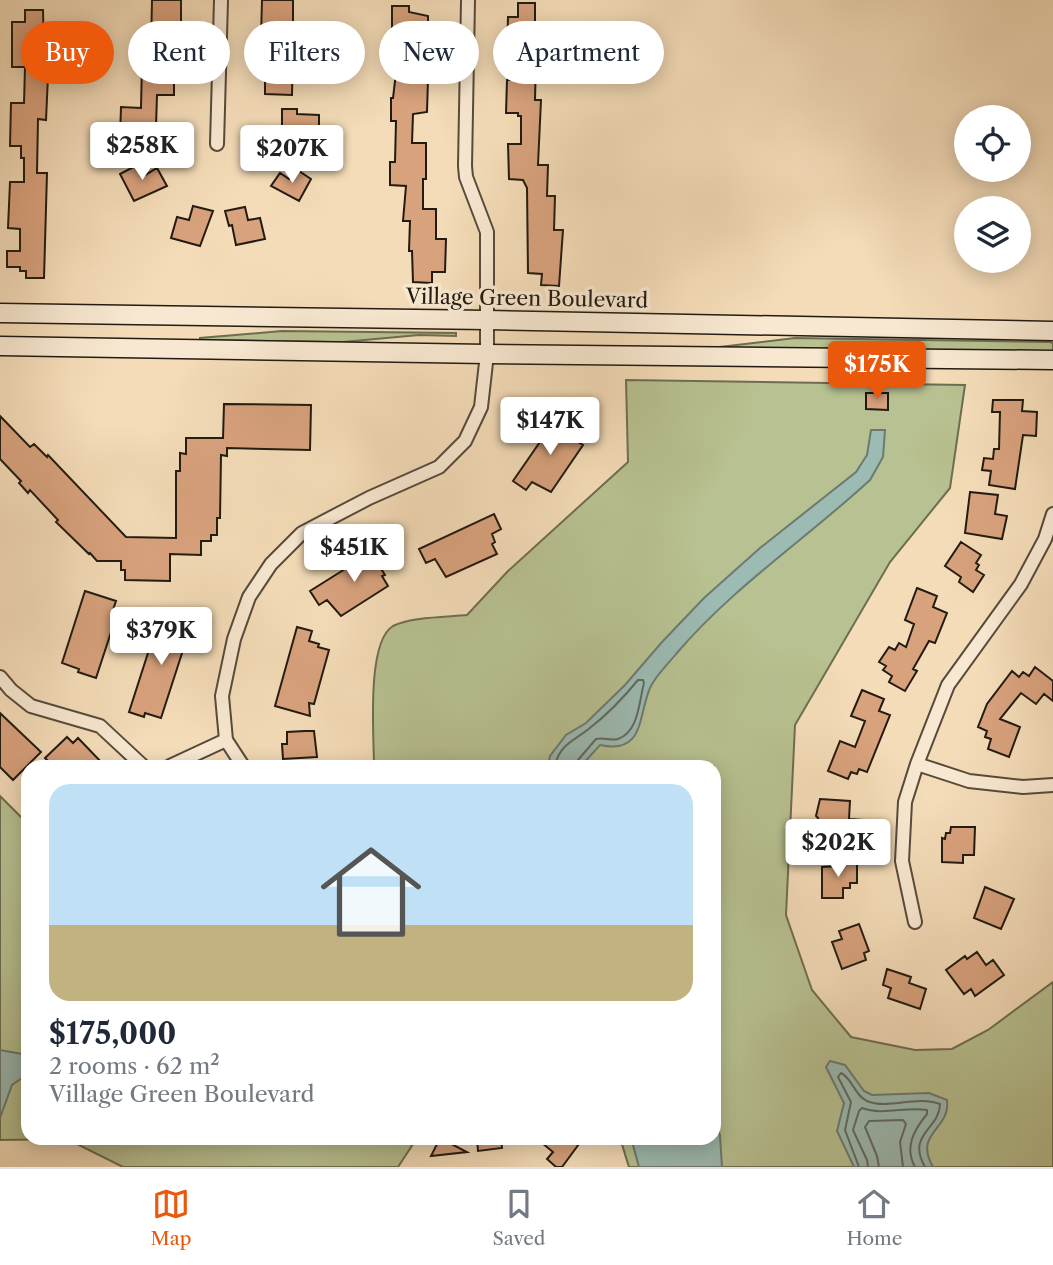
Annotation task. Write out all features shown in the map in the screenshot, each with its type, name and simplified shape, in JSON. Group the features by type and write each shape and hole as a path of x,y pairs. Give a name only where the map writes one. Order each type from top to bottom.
{"street":[{"path":"217,144 221,0"},
{"path":"239,760 226,740 222,696 234,639 249,597 271,564 302,533 369,498 439,467 466,441 481,407 487,355 486,232 466,177 465,166 468,0"},
{"name":"Village Green Boulevard","path":"0,313 1053,331"},
{"path":"0,346 487,355 1053,360"},
{"path":"915,922 902,861 905,802 917,764 948,685 1021,584 1045,539 1053,514"},
{"path":"0,677 11,690 32,706 100,726 137,760"},
{"path":"183,760 226,740"},
{"path":"917,764 969,781 1023,787 1053,785"}],"green space":[{"path":"282,331 456,333 456,336 419,335 343,342 200,340"},
{"path":"795,338 1051,342 1053,351 711,348"},
{"path":"626,380 965,385 950,488 890,562 795,725 786,915 812,990 851,1037 915,1050 952,1049 988,1030 1053,982 1053,1167 629,1167 622,1145 721,1145 721,760 374,760 373,691 384,635 400,623 467,615 508,571 628,462"},
{"path":"0,796 21,817 21,1140 0,1140"},
{"path":"79,1145 412,1145 398,1167 123,1167"}],"water":[{"path":"871,430 885,430 883,457 870,480 746,585 698,630 652,684 641,721 632,738 615,747 600,745 586,760 549,760 566,735 586,723 625,685 704,598 760,548 856,472 867,455"},
{"path":"0,1050 21,1054 21,1079 12,1085 0,1118"},
{"path":"830,1061 845,1065 864,1091 872,1095 929,1093 947,1100 944,1118 927,1146 933,1167 854,1167 837,1131 844,1103 826,1067"},
{"path":"633,1145 721,1145 722,1167 639,1167"}],"building":[{"path":"152,0 181,0 181,21 152,21"},
{"path":"262,0 293,0 293,21 261,21"},
{"path":"518,3 535,3 535,21 508,21 508,17 518,17"},
{"path":"392,6 409,6 409,12 428,16 428,21 392,21"},
{"path":"25,10 43,10 43,21 25,21"},
{"path":"12,22 21,22 21,67 12,67"},
{"path":"25,84 48,84 46,120 38,119 37,173 47,173 44,278 26,278 26,271 20,271 20,267 7,267 7,251 20,251 20,229 8,228 10,182 24,182 21,146 10,146 11,103 24,103"},
{"path":"142,84 174,84 174,95 157,95 156,126 142,126 142,138 120,137 121,107 141,108"},
{"path":"265,84 292,84 292,95 265,94"},
{"path":"395,84 428,84 427,112 413,114 412,143 426,143 423,209 436,209 436,239 446,239 445,272 432,272 432,283 413,282 412,251 409,251 410,221 403,221 406,186 390,185 390,162 395,162 396,121 391,121"},
{"path":"507,84 535,84 535,100 541,100 538,165 548,165 547,196 555,196 554,230 563,230 559,286 541,285 542,274 528,273 527,188 523,180 509,179 508,144 521,144 521,116 518,116 518,113 506,113"},
{"path":"282,109 297,109 297,114 319,115 319,137 301,136 301,130 282,128"},
{"path":"139,164 145,175 157,168 167,186 134,201 120,174"},
{"path":"296,169 311,179 299,201 271,186 280,173 289,179"},
{"path":"193,206 213,211 200,246 171,238 177,217 189,220"},
{"path":"245,207 248,220 260,218 265,239 236,245 232,225 229,226 225,211"},
{"path":"866,393 888,393 888,410 866,409"},
{"path":"993,400 1023,400 1022,411 1037,412 1036,436 1023,435 1015,489 989,485 991,471 982,470 984,458 993,459 994,449 999,449 1000,412 992,412"},
{"path":"224,404 311,405 310,450 227,448 227,456 221,455 220,518 217,518 217,535 211,535 211,541 201,541 201,555 170,554 170,581 125,580 121,561 97,561 56,522 58,520 30,490 28,493 19,483 21,481 0,459 0,416 30,447 34,444 47,457 48,455 126,537 176,538 176,471 180,471 180,453 186,454 186,438 223,438"},
{"path":"560,413 573,422 567,431 583,445 551,492 532,482 526,490 513,481"},
{"path":"970,492 998,495 995,514 1007,516 1002,539 965,533"},
{"path":"494,514 501,529 492,534 495,542 492,544 497,554 446,577 435,559 426,563 419,549"},
{"path":"961,542 981,555 976,563 979,565 976,570 984,575 973,592 959,582 961,577 945,566"},
{"path":"380,547 389,561 380,567 388,586 341,616 327,600 319,605 310,591"},
{"path":"917,588 937,596 933,607 947,613 935,643 929,641 913,669 917,671 905,691 889,682 892,676 883,670 886,666 879,662 889,647 895,650 899,643 906,647 914,624 905,620"},
{"path":"85,591 116,601 113,610 118,611 96,678 62,663"},
{"path":"163,615 194,625 188,645 185,644 161,718 145,713 144,717 129,712 157,625 159,626"},
{"path":"297,627 312,631 309,641 329,650 314,704 309,703 310,716 275,706"},
{"path":"1035,667 1053,681 1053,701 1044,694 1036,704 1021,693 1000,719 1020,727 1009,757 988,749 991,739 985,737 987,731 978,727 987,704 1012,671 1019,677 1023,672 1029,676"},
{"path":"862,690 884,699 879,711 890,715 867,772 859,769 857,774 851,772 848,779 828,771 840,741 855,747 865,721 851,716"},
{"path":"0,713 41,752 33,760 21,760 21,772 13,780 0,767"},
{"path":"314,731 317,757 283,759 282,744 287,744 287,732"},
{"path":"67,737 73,743 78,738 99,760 47,760 45,758"},
{"path":"820,799 850,801 849,819 863,820 861,844 817,840 816,816"},
{"path":"951,827 975,827 974,855 963,855 963,863 942,862 942,838 945,839 946,833 950,833"},
{"path":"838,863 857,863 857,883 850,883 850,888 843,888 843,898 822,898 822,867 838,866"},
{"path":"985,887 1014,899 1001,929 974,918"},
{"path":"859,924 869,951 864,953 866,960 842,969 832,942 842,939 839,931"},
{"path":"977,952 986,965 993,960 1004,975 975,996 971,989 964,994 946,970 965,956 967,959"},
{"path":"887,969 911,977 909,983 926,989 920,1009 888,998 891,988 883,985"},
{"path":"436,1145 454,1145 467,1152 431,1156"},
{"path":"478,1145 502,1145 502,1148 478,1151"},
{"path":"544,1145 578,1145 562,1167 556,1167 547,1159 553,1152"}]}
